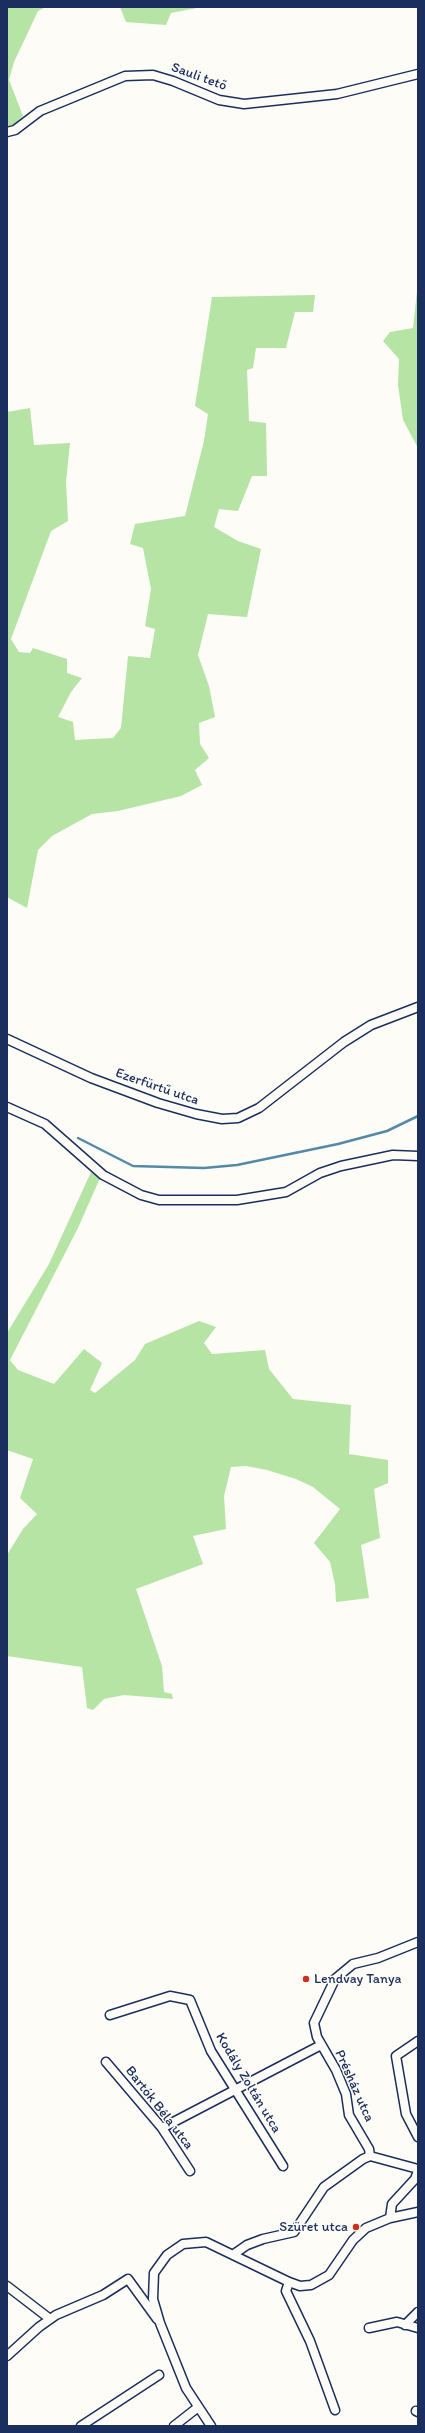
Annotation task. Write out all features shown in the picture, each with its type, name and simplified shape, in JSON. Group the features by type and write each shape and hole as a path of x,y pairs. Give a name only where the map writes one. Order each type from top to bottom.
{"street":[{"name":"Sauli tető","path":"7,132 15,130 40,111 61,101 126,76 153,75 219,100 244,104 337,94 418,74"},
{"name":"Ezerfürtű utca","path":"7,1039 91,1078 158,1103 202,1116 222,1119 238,1118 259,1108 344,1042 371,1025 418,1007"},
{"path":"7,1107 45,1124 103,1175 141,1195 159,1200 238,1200 286,1192 320,1173 341,1166 393,1155 418,1156"},
{"name":"Présház utca","path":"370,2156 369,2149 349,2115 346,2094 336,2070 321,2045 315,2031 314,2023 335,1979 353,1964 378,1958 418,1942"},
{"name":"Kodály Zoltán utca","path":"110,2015 170,1996 190,2000 211,2051 283,2166"},
{"path":"418,2041 396,2056 406,2114 418,2137"},
{"path":"162,2128 234,2089 321,2045"},
{"name":"Bartók Béla utca","path":"106,2062 162,2128 190,2170"},
{"path":"234,2254 247,2245 263,2239 294,2232 324,2187 352,2165 370,2156 418,2170 414,2179 392,2204 390,2218"},
{"path":"211,2426 197,2408 186,2388 160,2323 153,2299 153,2281 157,2266 171,2252 183,2244 206,2242 234,2254 289,2282 300,2286 311,2285 326,2277 353,2240 366,2228 390,2218 418,2212"},
{"path":"7,2356 50,2319 70,2307 103,2295 128,2279 160,2323"},
{"path":"289,2282 286,2291 310,2341 335,2410"},
{"path":"7,2286 50,2319"},
{"path":"405,2325 418,2312"},
{"path":"369,2328 397,2322 418,2328"},
{"path":"81,2426 159,2374"},
{"path":"174,2426 197,2408"}],"green space":[{"path":"7,7 46,7 38,11 14,62 9,80 23,116 13,126 7,126"},
{"path":"120,7 202,7 171,13 166,25 126,22"},
{"path":"418,282 418,448 403,420 398,385 399,359 383,341 390,332 413,328"},
{"path":"315,295 313,312 295,312 286,348 256,348 253,368 247,370 249,421 266,423 267,476 252,476 238,511 219,509 214,527 238,541 261,549 247,617 208,614 198,655 209,686 215,717 199,723 200,744 209,758 195,770 202,785 181,796 118,811 92,814 52,836 38,850 27,908 7,897 7,412 30,408 34,445 70,443 66,482 68,521 51,531 11,639 19,652 30,653 33,648 67,659 67,673 82,678 71,692 58,717 73,722 75,740 113,738 121,728 128,656 150,658 155,629 145,626 151,589 143,548 130,544 135,524 185,516 204,441 208,414 195,406 212,297"},
{"path":"91,1172 100,1178 78,1228 10,1360 18,1370 54,1384 84,1349 102,1363 90,1390 95,1393 135,1360 145,1344 199,1321 216,1327 204,1343 212,1354 265,1350 269,1369 293,1399 351,1405 349,1454 388,1460 388,1483 374,1489 380,1538 361,1545 369,1598 336,1602 335,1584 330,1562 314,1543 340,1509 313,1487 296,1479 267,1470 246,1466 231,1467 224,1496 226,1529 193,1536 203,1564 136,1589 162,1666 164,1692 172,1694 173,1699 124,1695 104,1699 93,1710 87,1708 82,1667 7,1656 7,1555 23,1529 37,1514 20,1498 33,1459 7,1450 7,1333 49,1264"}],"waterway":[{"path":"78,1138 133,1166 204,1168 237,1165 338,1144 387,1131 418,1116"}],"place":[{"name":"Lendvay Tanya","path":"306,1979"},
{"name":"Szüret utca","path":"356,2227"}]}
